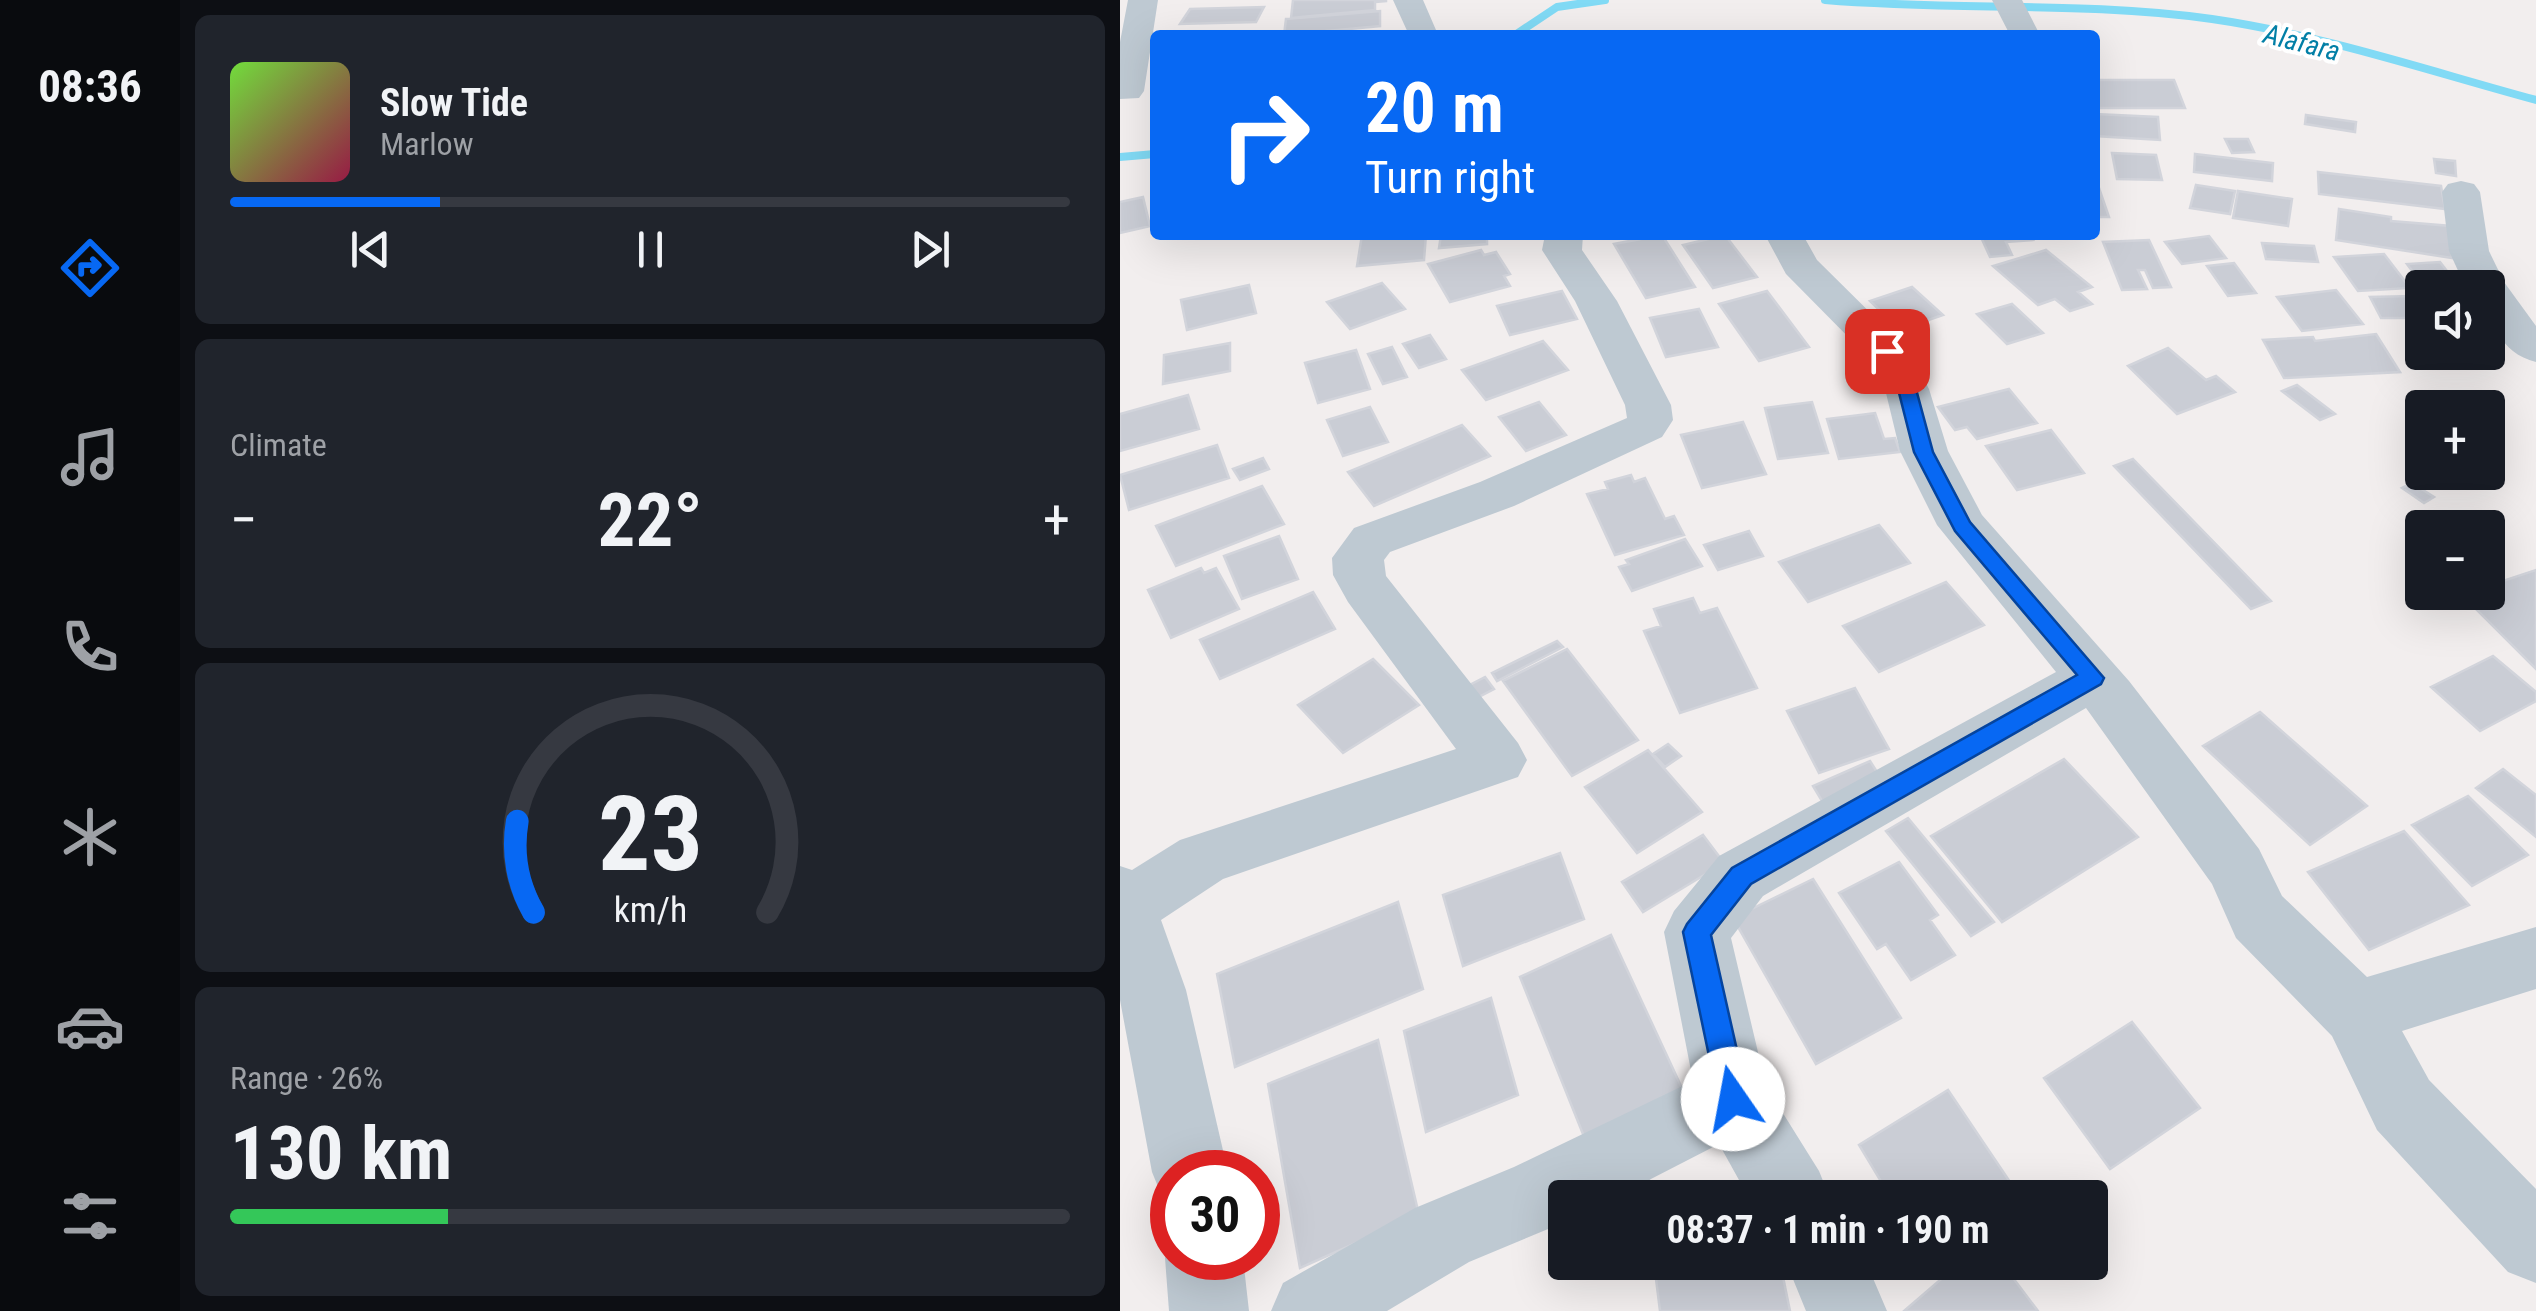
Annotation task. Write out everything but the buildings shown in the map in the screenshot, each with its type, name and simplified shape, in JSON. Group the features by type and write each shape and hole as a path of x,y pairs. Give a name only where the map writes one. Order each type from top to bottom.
{"street":[{"path":"1127,90 1143,0"},
{"path":"1408,0 1421,30"},
{"path":"2007,0 2022,30"},
{"path":"2460,192 2470,250 2479,270"},
{"path":"1185,1150 1152,990 1122,902 1202,859 1497,760 1366,590 1359,575 1358,558 1372,540 1497,494 1634,436 1646,427 1650,420 1648,406 1596,302 1562,250 1563,240"},
{"path":"1787,240 1800,266 1887,351 1898,367 1924,452 1962,526 2092,678 2237,868 2259,917 2356,1013 2403,1105 2536,1244"},
{"path":"2505,309 2531,340"},
{"path":"1781,1180 1733,1099 1697,932 1741,876 2092,678"},
{"path":"2356,1013 2536,958"},
{"path":"1311,1311 1442,1235 1537,1196 1733,1099"},
{"path":"1206,1280 1209,1311"},
{"path":"1833,1280 1847,1311"}],"waterway":[{"name":"Alafara","path":"1522,30 1557,7 1605,0"},
{"name":"Alafara","path":"1825,0 2116,10 2212,19 2335,44 2536,100"},
{"name":"Alafara","path":"1120,157 1150,154"}],"route":[{"path":"1733,1099 1697,932 1741,876 2092,678 1962,526 1924,452 1907,389 1887,351"}]}
